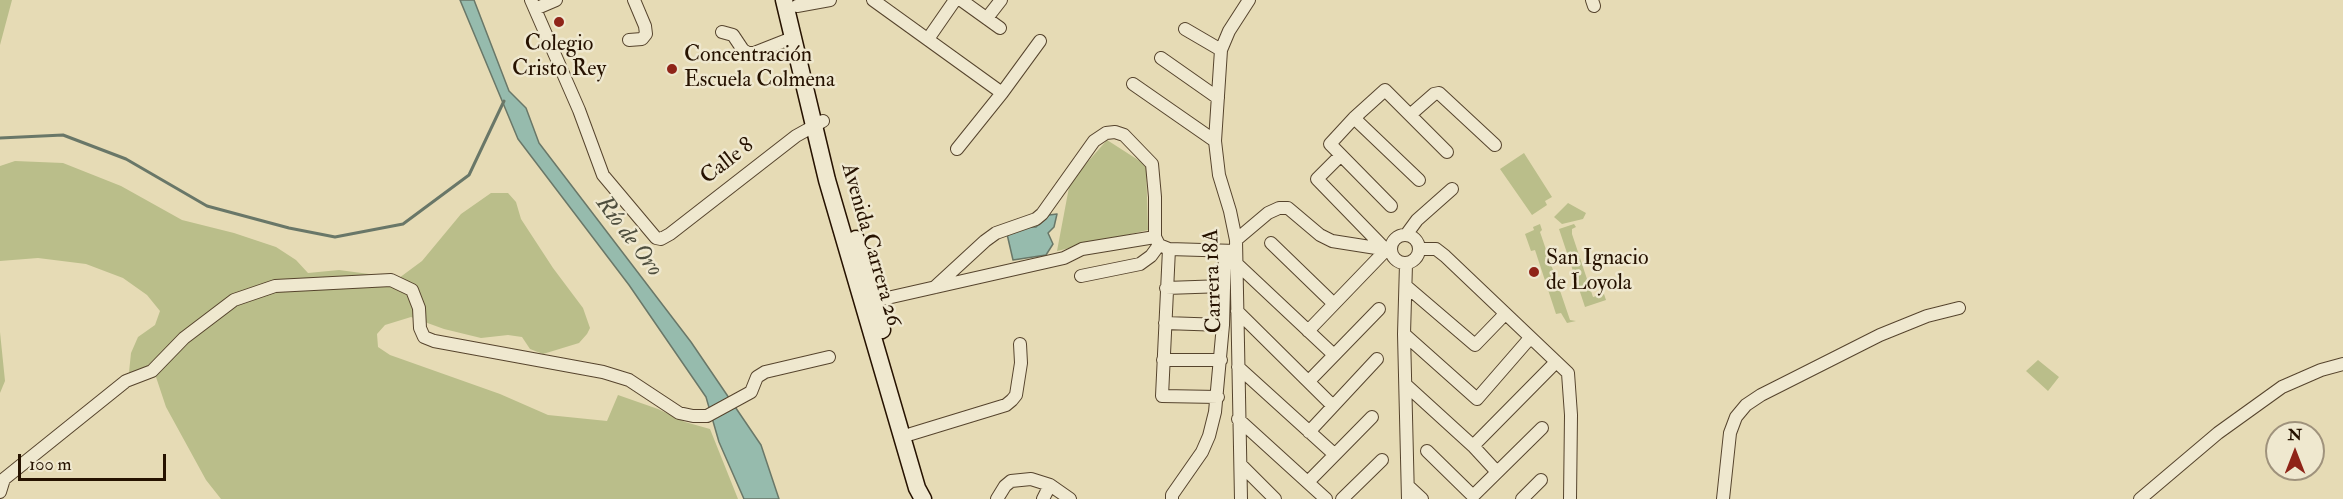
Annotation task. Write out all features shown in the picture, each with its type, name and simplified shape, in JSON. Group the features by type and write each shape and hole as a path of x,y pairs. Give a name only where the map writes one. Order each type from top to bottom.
{"main road":[{"name":"Avenida Carrera 26","path":"792,2 792,38 874,302 926,487 925,499"},
{"name":"Avenida Carrera 26","path":"792,2 818,123 916,488 925,499"}],"street":[{"path":"533,5 556,0"},
{"path":"628,40 642,39 646,34 634,0"},
{"path":"792,2 830,0"},
{"path":"873,0 1002,93"},
{"path":"928,39 956,0"},
{"path":"961,0 1000,28"},
{"path":"987,18 1001,0"},
{"name":"Carrera 18A","path":"1241,499 1237,311 1233,251 1230,211 1219,175 1215,141 1221,50 1229,31 1249,0"},
{"name":"Calle 8","path":"533,5 579,110 603,175 656,238 661,239 670,234 796,136 818,123"},
{"path":"1185,29 1221,50"},
{"path":"722,32 733,35 743,50 748,53 754,53 792,38"},
{"path":"957,149 1040,41"},
{"path":"1161,58 1218,98"},
{"path":"1133,84 1215,141"},
{"path":"1391,206 1340,156 1330,143 1354,118 1384,90 1447,152"},
{"path":"1410,115 1434,94 1439,93 1495,146"},
{"path":"1354,118 1419,180"},
{"path":"935,287 985,240 996,233 1036,219 1042,214 1094,141 1106,133 1124,135 1152,164 1166,288 1162,396 1218,397"},
{"path":"1340,156 1317,176 1317,179 1388,250 1395,260 1406,264 1414,261 1420,249 1417,241 1406,235"},
{"path":"1308,331 1388,250 1393,241 1406,235 1417,220 1452,189"},
{"path":"1169,498 1202,452 1209,436 1218,397 1224,286 1233,251 1268,213 1279,208 1288,208 1320,235 1332,241 1388,250"},
{"path":"874,302 1064,258 1082,249 1161,243 1233,251 1308,331 1334,355"},
{"path":"1081,276 1140,264 1151,256 1161,243"},
{"path":"1271,243 1334,304"},
{"path":"1420,249 1436,249 1445,255 1569,377 1570,499"},
{"path":"1406,264 1404,334 1408,499"},
{"path":"0,492 4,479 126,381 152,371 184,338 234,300 275,286 390,280 412,290 419,308 420,328 424,337 434,341 603,372 629,380 679,413 707,416 752,392 757,377 765,372 829,357"},
{"path":"1166,288 1224,286"},
{"path":"1406,286 1475,345 1505,314"},
{"path":"1723,499 1730,433 1736,417 1746,405 1761,395 1880,335 1928,316 1959,308"},
{"path":"1309,381 1378,309"},
{"path":"1237,311 1333,406"},
{"path":"1165,323 1223,325"},
{"path":"1404,334 1477,399 1530,338"},
{"path":"911,434 1006,405 1016,395 1021,363 1020,344"},
{"path":"1309,432 1377,359"},
{"path":"1163,360 1221,360"},
{"path":"1473,446 1556,362"},
{"path":"2140,499 2218,433 2274,392 2321,370 2343,364"},
{"path":"1238,367 1334,454"},
{"path":"1406,385 1473,446 1497,472"},
{"path":"1308,482 1372,417"},
{"path":"1238,419 1326,499"},
{"path":"1427,451 1473,496 1542,428"},
{"path":"1342,499 1382,460"},
{"path":"1241,465 1275,499"},
{"path":"998,499 1005,486 1011,481 1031,479 1050,485 1070,499"},
{"path":"1522,499 1541,480"},
{"path":"1042,499 1050,485"},
{"path":"1408,486 1422,499"}],"green space":[{"path":"0,0 12,0 0,45"},
{"path":"1107,140 1146,165 1148,230 1057,251 1070,182"},
{"path":"1524,153 1552,197 1545,201 1547,205 1532,215 1500,169"},
{"path":"15,161 63,163 121,186 182,220 234,233 276,247 296,260 308,273 339,270 399,278 422,261 461,214 491,193 508,193 516,202 521,219 583,308 590,328 587,334 579,343 543,354 530,349 522,337 508,335 481,338 444,329 411,317 385,325 377,334 378,347 390,355 500,394 548,415 607,421 618,395 658,409 685,422 710,429 738,499 221,499 206,480 166,407 156,377 128,382 131,353 138,337 155,325 160,311 147,295 123,278 86,264 38,258 0,261 0,166"},
{"path":"1568,203 1586,213 1583,219 1562,224 1554,217"},
{"path":"1540,224 1542,230 1540,232 1570,320 1576,321 1567,323 1561,313 1556,314 1535,250 1531,251 1525,234"},
{"path":"1574,224 1576,227 1572,229 1572,234 1593,297 1604,294 1606,300 1585,307 1559,229"},
{"path":"0,332 5,381 0,393"},
{"path":"2038,360 2059,377 2048,391 2026,371"}],"shaded area":[{"path":"460,0 474,0 509,91 526,108 539,143 691,342 761,445 779,499 744,499 719,442 706,397 629,285 518,139"},
{"path":"1057,214 1054,227 1048,233 1053,244 1046,255 1013,260 1007,234 1019,227 1036,227 1049,215"}],"waterway":[{"path":"0,138 63,135 126,159 207,206 289,228 335,237 403,224 469,175 504,101"}],"place":[{"name":"Colegio Cristo Rey","path":"559,22"},
{"name":"Concentración Escuela Colmena","path":"672,69"},
{"name":"San Ignacio de Loyola","path":"1534,272"}],"water label":[{"name":"Río de Oro","path":"628,237"}]}
